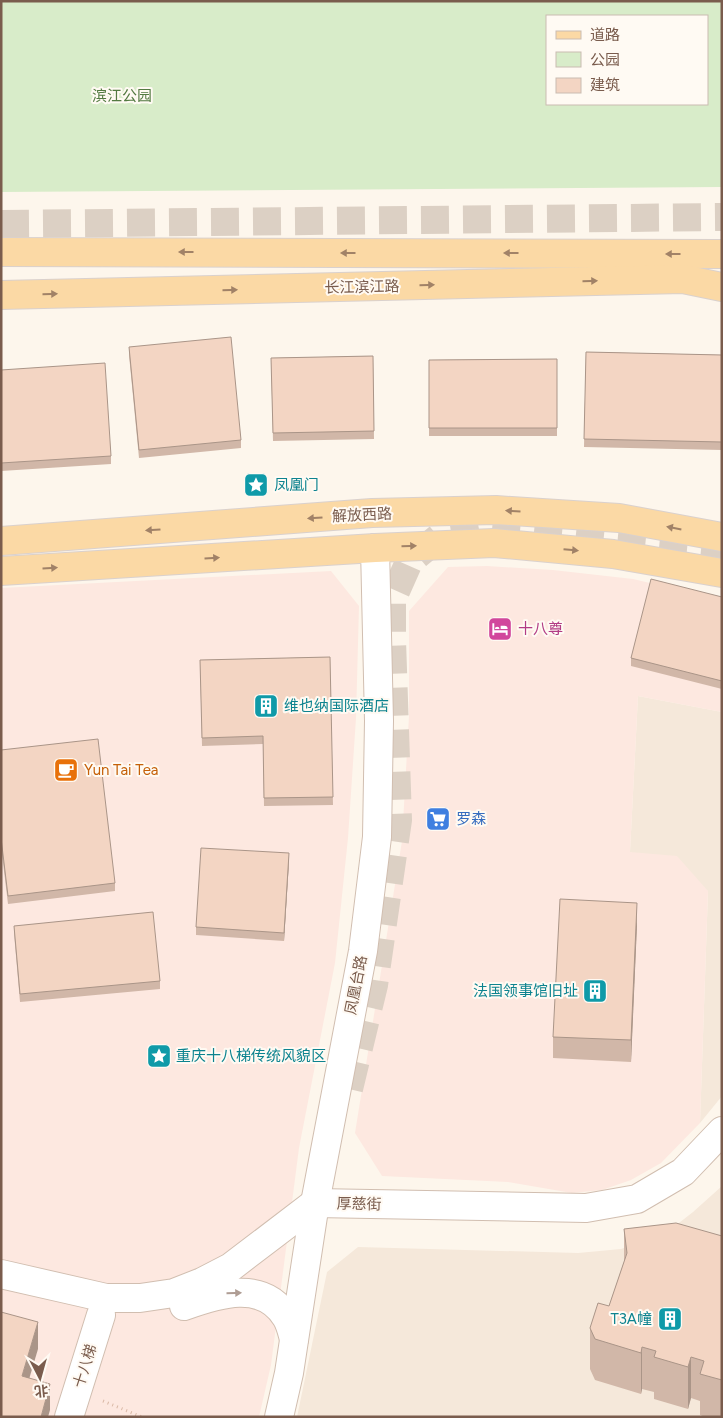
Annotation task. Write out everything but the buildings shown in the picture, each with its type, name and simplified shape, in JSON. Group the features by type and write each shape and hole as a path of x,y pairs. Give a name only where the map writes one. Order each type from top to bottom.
{"main road":[{"path":"1,252 722,254"},
{"path":"683,279 722,279"},
{"name":"长江滨江路","path":"1,295 683,279 722,287"},
{"name":"解放西路","path":"1,542 372,513 496,510 619,518 722,537"},
{"path":"1,571 375,548 494,543 613,554 722,573"}],"street":[{"name":"凤凰台路","path":"279,1417 289,1373 315,1203 363,951 377,837 379,721 375,548"},
{"name":"厚慈街","path":"1,1274 106,1298 140,1298 174,1293 202,1282 231,1267 315,1203 586,1208 637,1199 683,1172 722,1131"},
{"path":"1,1287 15,1295 102,1315 133,1317 162,1314 215,1295 246,1293 259,1295 280,1309 287,1318 294,1339"},
{"name":"十八梯","path":"69,1417 102,1315"}],"path":[{"path":"77,1391 142,1417"}],"shaded area":[{"path":"487,566 553,570 633,579 722,600 722,712 638,696 630,852 677,856 708,891 700,1123 661,1163 631,1180 602,1190 572,1193 508,1182 382,1176 355,1133 402,841 409,716 409,611 448,567"},
{"name":"重庆十八梯传统风貌区","path":"331,571 359,606 356,718 348,838 335,963 299,1148 271,1365 259,1417 1,1417 1,588"},
{"path":"638,696 722,712 722,1096 700,1123 708,891 630,852"},
{"path":"722,1186 722,1417 297,1417 327,1272 358,1247 578,1253 621,1249 666,1233"}],"green space":[{"name":"滨江公园","path":"1,1 722,1 722,187 1,192"}],"tunnel":[{"path":"1,224 722,217"},
{"path":"349,1089 374,985 398,820 392,600 409,562 444,533 492,525 722,548"}],"place":[{"name":"凤凰门","path":"256,485"},
{"name":"十八尊","path":"500,629"},
{"name":"维也纳国际酒店","path":"266,706"},
{"name":"Yun Tai Tea","path":"66,770"},
{"name":"罗森","path":"438,819"},
{"name":"法国领事馆旧址","path":"595,991"},
{"name":"重庆十八梯传统风貌区","path":"159,1056"},
{"name":"T3A幢","path":"670,1319"}]}
